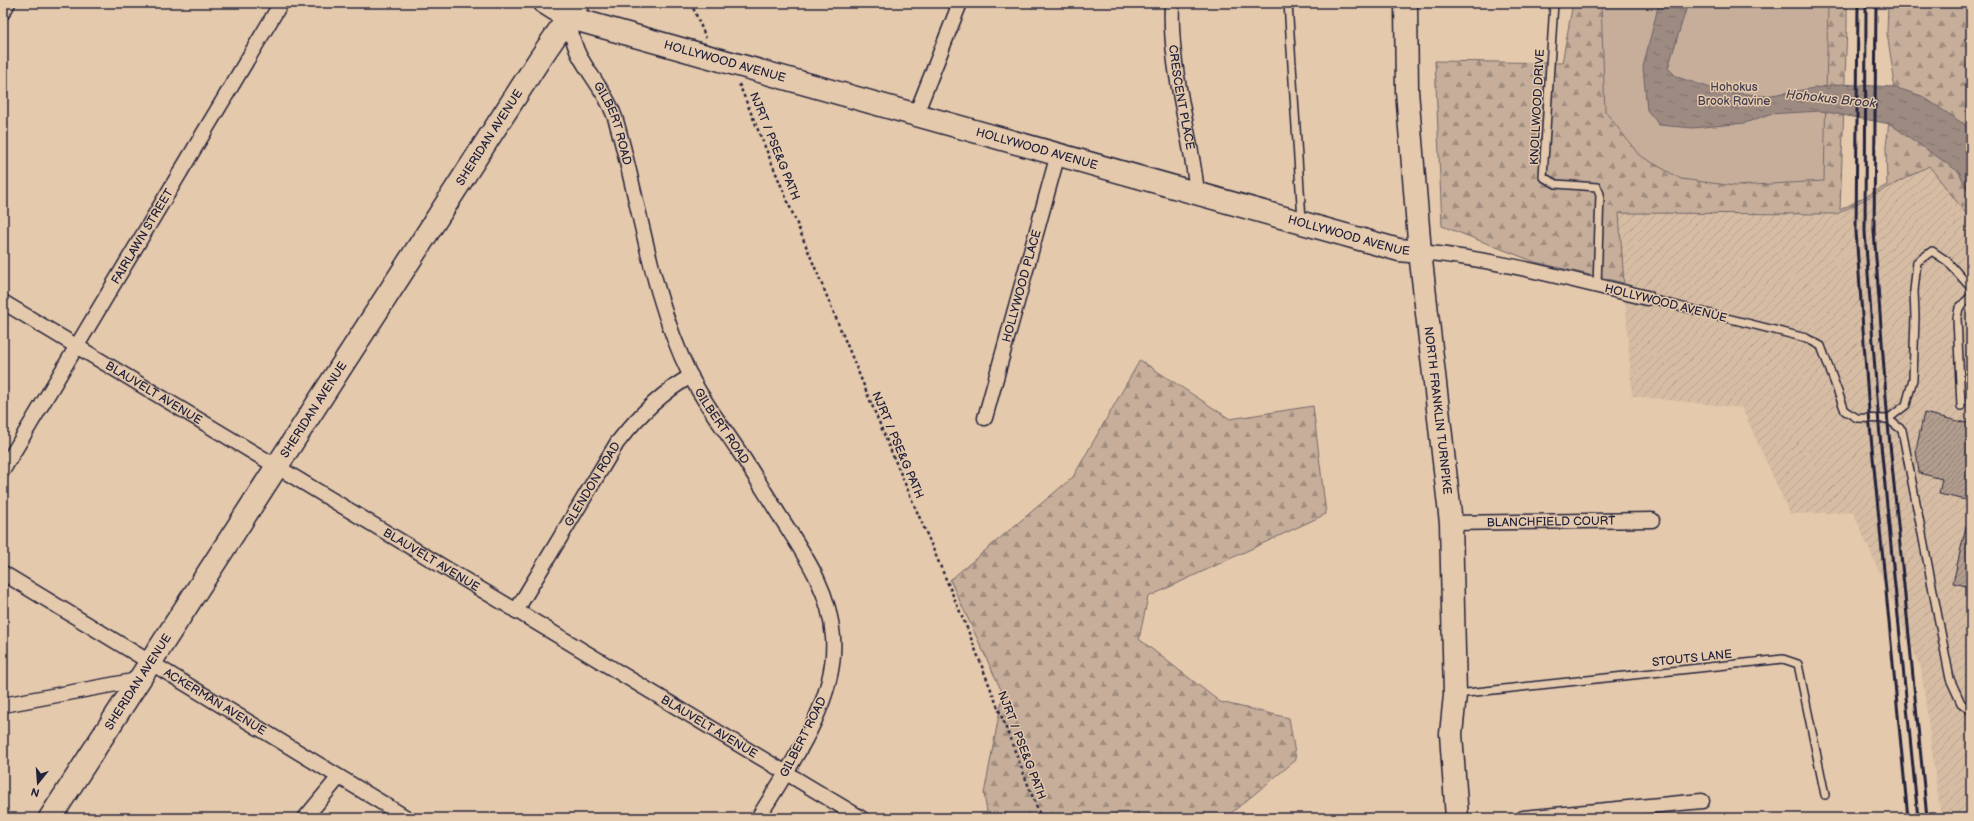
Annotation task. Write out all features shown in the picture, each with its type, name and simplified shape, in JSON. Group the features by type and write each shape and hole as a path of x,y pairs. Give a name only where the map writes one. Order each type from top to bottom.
{"main road":[{"name":"HOLLYWOOD AVENUE","path":"544,3 573,10 916,114 1399,250 1420,252"},
{"name":"NORTH FRANKLIN TURNPIKE","path":"1406,3 1407,91 1420,252 1451,523 1455,695 1451,734 1457,818"},
{"name":"SHERIDAN AVENUE","path":"50,818 573,10"}],"street":[{"path":"3,12 8,3"},
{"name":"FAIRLAWN STREET","path":"3,470 281,3"},
{"path":"916,114 960,3"},
{"name":"CRESCENT PLACE","path":"1172,3 1173,56 1178,93 1194,168 1197,192"},
{"name":"GILBERT ROAD","path":"573,10 578,54 606,95 617,122 660,299 673,338 691,376 715,418 740,452 813,568 824,590 830,614 834,639 833,663 828,688 820,711 785,774 758,818"},
{"name":"HOLLYWOOD PLACE","path":"985,418 1058,154"},
{"name":"HOLLYWOOD AVENUE","path":"1420,252 1443,254 1522,268 1647,298"},
{"name":"BLAUVELT AVENUE","path":"3,302 860,818"},
{"name":"GLENDON ROAD","path":"516,611 617,443 636,419 655,401 691,376"},
{"name":"BLANCHFIELD COURT","path":"1451,523 1652,520"},
{"name":"ACKERMAN AVENUE","path":"3,573 144,671 339,777 407,818"},
{"path":"3,705 144,671"},
{"path":"305,818 339,777"},
{"path":"1523,818 1702,801"}],"lane":[{"path":"1288,3 1302,223"},
{"name":"KNOLLWOOD DRIVE","path":"1554,3 1543,177 1556,184 1596,187 1600,194 1597,286"},
{"path":"1971,288 1947,261 1932,251 1917,262 1914,291 1915,317 1913,379 1906,405 1888,419 1902,430 1950,679 1960,703 1971,711"},
{"path":"1961,406 1957,318 1959,308 1971,296"},
{"name":"HOLLYWOOD AVENUE","path":"1647,298 1806,338 1821,346 1845,411 1857,418 1888,419"},
{"name":"STOUTS LANE","path":"1455,695 1783,659 1798,664 1825,796"}],"path":[{"path":"691,3 708,43"},
{"name":"NJRT / PSE&G PATH","path":"738,80 891,451 967,628 1041,818"}],"shaded area":[{"path":"1929,166 1971,220 1971,818 1941,818 1921,668 1853,512 1790,514 1742,408 1632,396 1619,213 1837,214"}],"green space":[{"path":"1573,3 1847,3 1840,210 1887,185 1886,147 1894,78 1887,33 1888,3 1971,3 1971,220 1929,166 1837,214 1619,213 1624,283 1535,262 1442,226 1435,61 1562,63"},
{"name":"Hohokus Brook Ravine","path":"1601,3 1828,3 1824,181 1735,186 1681,179 1639,155 1605,111"},
{"path":"1140,360 1230,419 1313,406 1326,514 1148,597 1139,639 1220,702 1289,718 1296,760 1225,818 988,818 984,794 1003,694 950,580 1073,477"}],"water":[{"name":"Hohokus Brook","path":"1659,3 1688,3 1668,68 1677,77 1720,91 1765,96 1840,84 1894,87 1922,96 1971,129 1971,198 1959,172 1890,124 1821,111 1769,114 1745,123 1693,128 1659,125 1647,110 1643,67"}],"building":[{"path":"1924,413 1971,424 1971,501 1939,494 1942,479 1919,473 1916,450"},
{"path":"1966,526 1971,526 1971,587 1953,583"}],"railway":[{"path":"1858,3 1856,232 1870,426 1908,818"},
{"path":"1866,3 1865,232 1879,425 1918,818"},
{"path":"1876,3 1874,231 1888,424 1927,818"}]}
